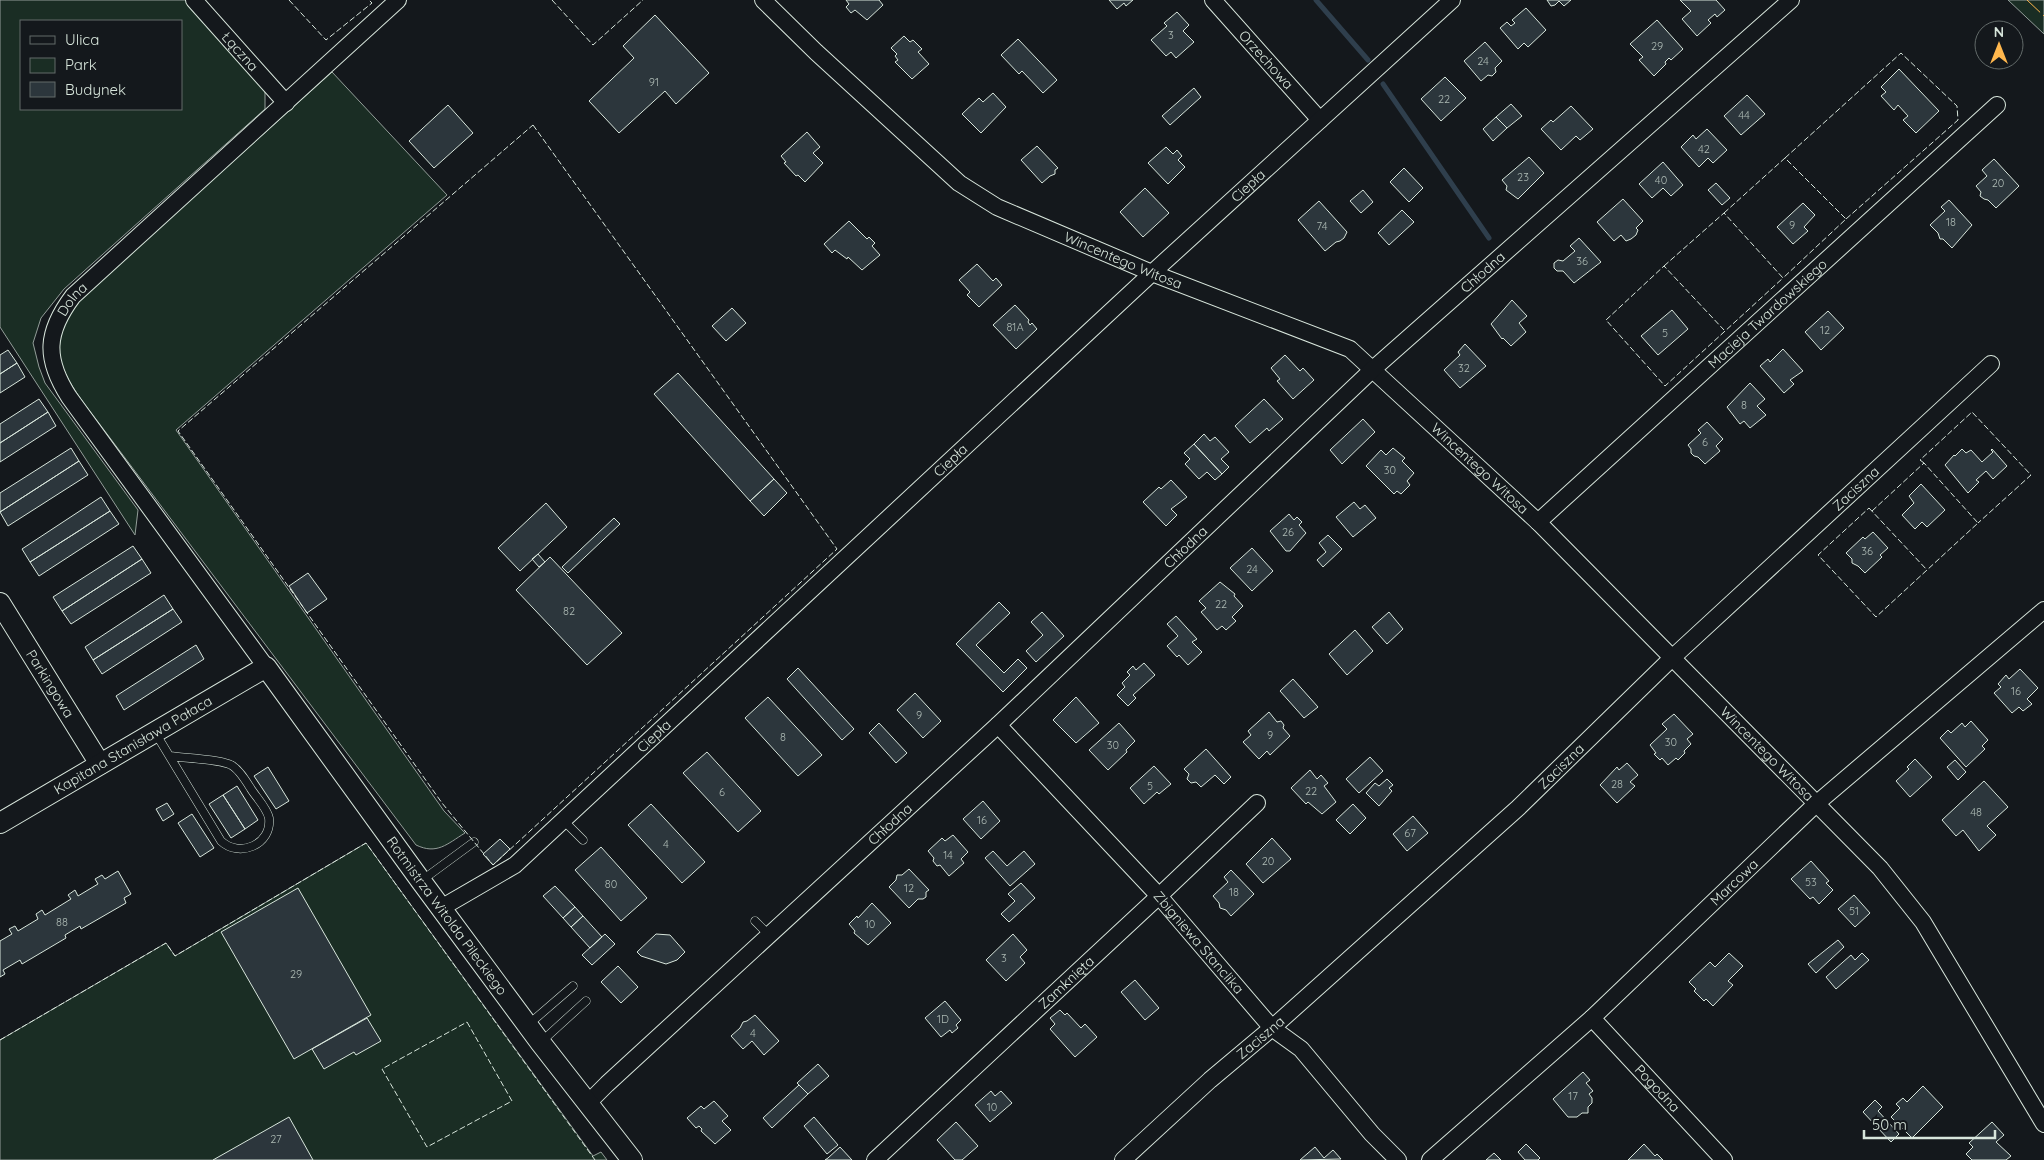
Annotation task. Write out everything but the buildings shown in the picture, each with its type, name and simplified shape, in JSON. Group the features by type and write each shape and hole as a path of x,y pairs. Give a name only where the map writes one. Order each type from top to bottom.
{"street":[{"name":"Łączna","path":"194,0 286,103"},
{"name":"Dolna","path":"266,667 69,396 53,366 50,351 56,322 73,296 398,0"},
{"name":"Wincentego Witosa","path":"763,0 816,52 959,183 997,207 1152,273 1350,349 1538,522 1880,868 1923,922 2044,1124"},
{"name":"Orzechowa","path":"1213,0 1320,120"},
{"name":"Ciepła","path":"441,908 514,865 1152,273 1452,0"},
{"name":"Chłodna","path":"588,1104 768,934 998,725 1372,370 1791,0"},
{"name":"Macieja Twardowskiego","path":"1538,522 1997,105"},
{"name":"Zaciszna","path":"1123,1160 1210,1080 1272,1028 1518,808 1672,658 1990,364"},
{"name":"Parkingowa","path":"0,603 100,764"},
{"name":"Marcowa","path":"1430,1160 1592,1018 1816,804 2044,610"},
{"name":"Kapitana Stanisława Pałaca","path":"0,823 266,667"},
{"name":"Rotmistrza Witolda Pileckiego","path":"266,667 540,1042 632,1160"},
{"name":"Zbigniewa Stanclika","path":"998,725 1159,896 1272,1028 1301,1049 1372,1134 1398,1160"},
{"name":"Zamknięta","path":"874,1160 1257,803"},
{"name":"Pogodna","path":"1592,1018 1724,1160"}],"lane":[{"path":"155,733 224,844 233,849 244,850 255,845 265,835 269,822 267,813 234,767 223,762 170,756"},
{"path":"563,820 584,840"},
{"path":"421,881 474,842"},
{"path":"755,921 768,934"},
{"path":"528,1025 573,986"},
{"path":"540,1042 586,1002"}],"green space":[{"path":"0,0 185,0 265,89 265,109 64,289 41,318 33,343 45,383 138,510 135,535 0,327"},
{"path":"2008,0 2044,0 2044,34"},
{"path":"332,72 447,195 176,430 444,811 465,833 442,847 430,849 416,845 85,405 69,380 59,354 58,341 61,328 75,304"},
{"path":"366,843 593,1156 601,1152 607,1160 0,1160 0,1040 166,943 175,956"}],"waterway":[{"path":"1316,0 1368,60"},
{"path":"1383,84 1489,238"}],"fence":[{"path":"289,0 326,40 372,3 369,0"},
{"path":"552,0 593,45 643,0"},
{"path":"1785,158 1901,53 1957,106 1958,120 1846,219"},
{"path":"533,125 837,549 493,865 442,803 178,431 533,125"},
{"path":"1724,213 1785,158 1846,219 1783,278"},
{"path":"1664,266 1724,213 1783,278 1665,386 1606,320 1664,266 1724,330"},
{"path":"1924,463 1920,460 1972,412 2031,475 1978,523"},
{"path":"1872,511 1924,463 1978,523 1927,570"},
{"path":"1869,508 1927,570 1876,617 1818,555 1869,508"},
{"path":"0,1040 166,943 175,956 366,843 595,1160"},
{"path":"467,1022 512,1101 427,1147 382,1069 467,1022"}],"power":[{"path":"2027,0 2044,16"}]}
